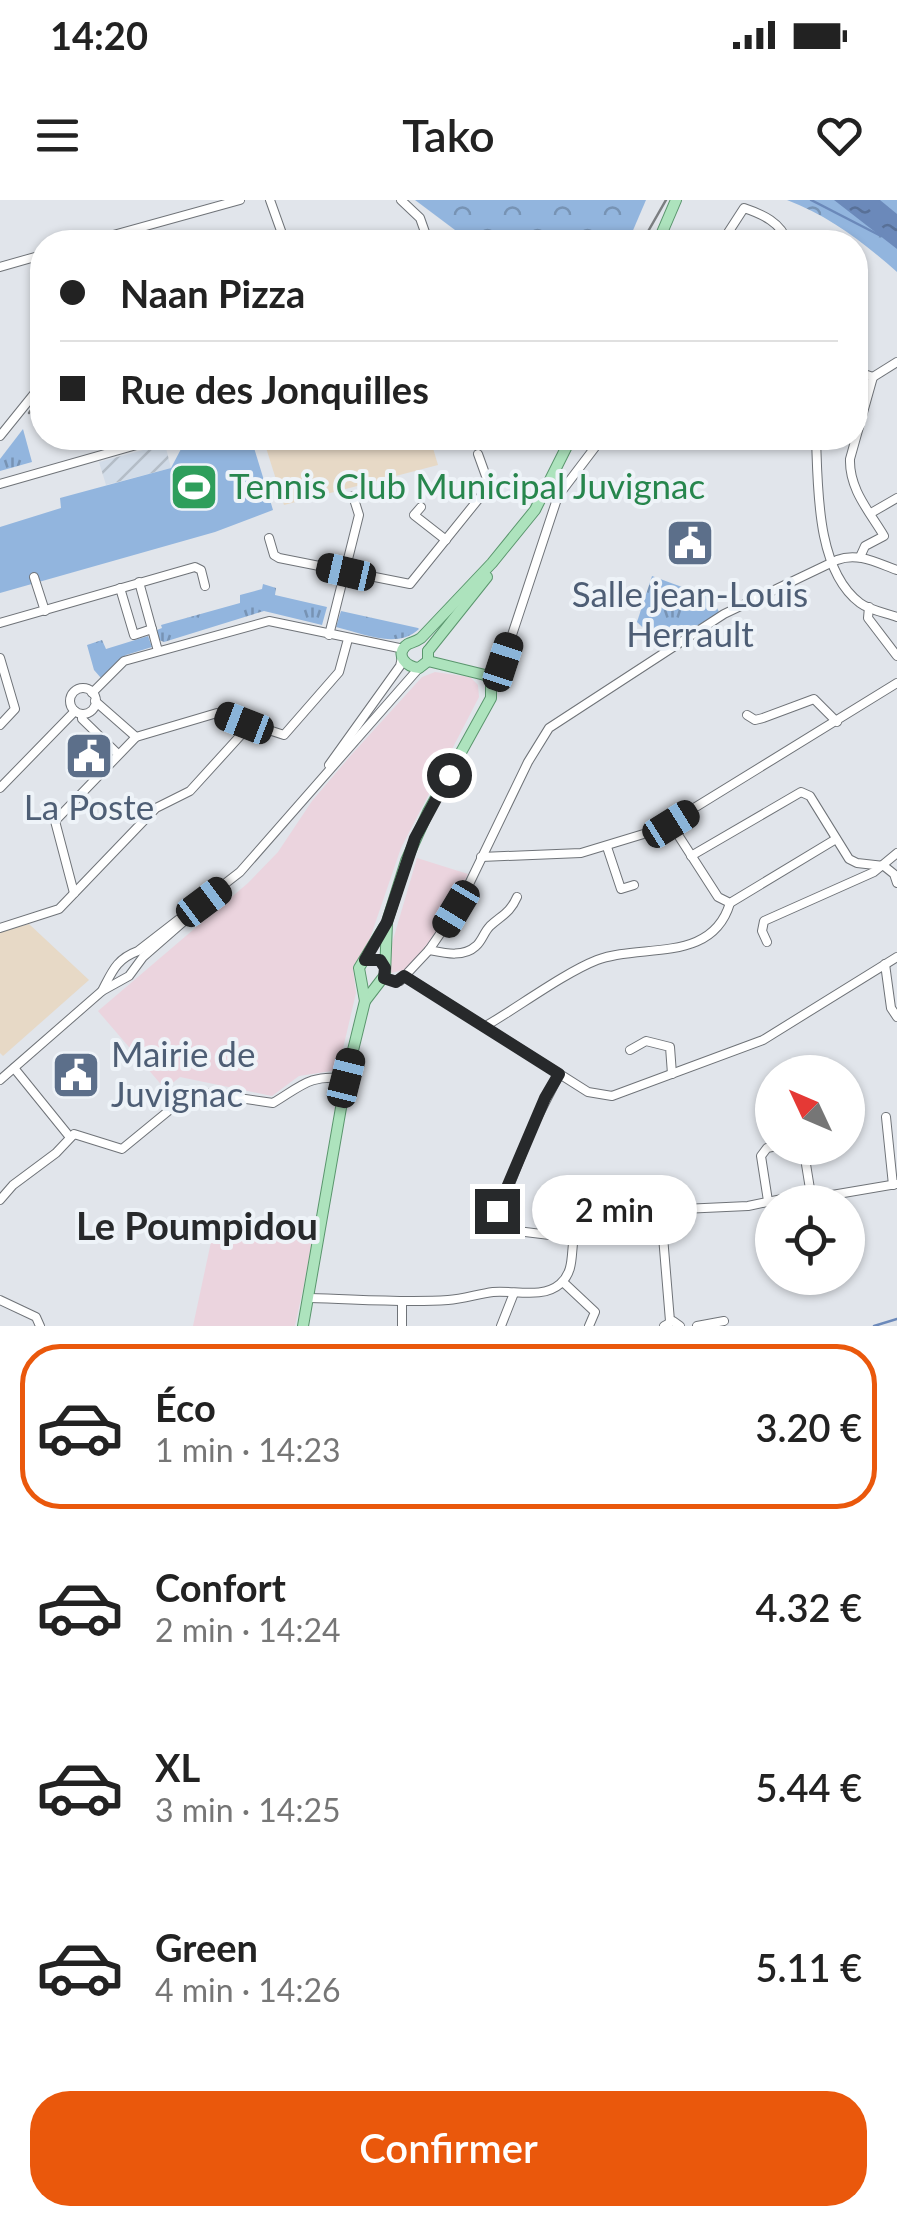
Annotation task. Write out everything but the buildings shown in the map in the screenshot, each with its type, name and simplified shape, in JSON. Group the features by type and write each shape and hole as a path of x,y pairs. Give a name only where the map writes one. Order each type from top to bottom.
{"main road":[{"path":"663,230 676,200"},
{"path":"568,450 535,510 492,562 403,653 410,668 425,660 537,515 556,484 569,450"},
{"path":"417,642 425,660"},
{"path":"303,1326 346,1078 364,1001 359,968 387,922 415,838 491,698 491,680 478,670 425,660"},
{"path":"364,1001 380,981 387,922"},
{"path":"365,960 376,958 383,964"},
{"path":"362,981 380,981"}],"street":[{"path":"143,230 240,200"},
{"path":"270,200 281,230"},
{"path":"401,200 420,218 424,230"},
{"path":"729,230 744,208 761,214 781,230"},
{"path":"1,263 30,257"},
{"path":"868,395 873,377 897,362"},
{"path":"868,375 873,377"},
{"path":"0,436 30,399"},
{"path":"0,484 120,450"},
{"path":"491,680 503,662 558,496 593,450"},
{"path":"817,450 824,540 831,564 854,598 897,618"},
{"path":"853,450 852,483 884,536 865,546 860,557"},
{"path":"270,538 279,558 410,584 485,491 487,479 478,454"},
{"path":"329,635 359,515 353,496"},
{"path":"870,513 897,498"},
{"path":"421,507 414,515 446,540"},
{"path":"380,981 396,982 429,950 456,909 530,757 549,728 724,614 831,564 849,556 860,557 897,570"},
{"path":"0,623 195,567 201,570 205,586"},
{"path":"34,577 45,611"},
{"path":"139,582 158,650"},
{"path":"120,588 134,634 152,629"},
{"path":"869,608 868,618 897,656"},
{"path":"0,788 79,713 91,711 93,697 124,661 269,620 403,653 324,774"},
{"path":"74,893 55,820 136,737 217,713 278,736 288,733 339,672 348,638"},
{"path":"0,658 15,709 0,724"},
{"path":"0,1080 102,991 130,976 137,957 261,850 425,660"},
{"path":"481,858 581,853 671,824 897,683"},
{"path":"118,754 82,719 70,700 73,693 84,689 136,737"},
{"path":"747,715 754,720 764,718 814,699 837,722"},
{"path":"1,927 54,912 156,808 194,788 250,725"},
{"path":"692,856 801,792 810,796 844,852 857,864 884,866 894,874 897,883"},
{"path":"671,824 718,897 730,904"},
{"path":"484,1027 598,960 701,940 726,915 730,904 836,839"},
{"path":"606,847 621,888 634,884"},
{"path":"767,942 762,926 770,916 884,866 897,853"},
{"path":"429,950 447,954 477,946 490,926 511,910 517,897"},
{"path":"102,991 125,956 137,957"},
{"path":"404,976 588,1092 603,1096 621,1095 762,1040 897,957"},
{"path":"885,964 891,1008 897,1017"},
{"path":"110,974 117,982"},
{"path":"630,1050 646,1041 670,1047 672,1074"},
{"path":"14,1068 70,1136"},
{"path":"559,1074 532,1128 497,1217 508,1230 574,1238"},
{"path":"0,1200 56,1153 70,1136 86,1135 122,1149 183,1099 198,1092 273,1103 303,1082 346,1078"},
{"path":"865,1188 895,1184 886,1117"},
{"path":"310,1298 452,1300 498,1291 544,1292 563,1282 576,1227 584,1218 596,1213 660,1212 755,1202"},
{"path":"660,1212 667,1324 680,1326"},
{"path":"563,1282 595,1312 589,1326"},
{"path":"501,1326 514,1292"},
{"path":"0,1300 36,1316 40,1326"},
{"path":"402,1301 402,1326"},
{"path":"698,1326 724,1321"}],"shaded area":[{"path":"143,450 166,450 171,468 106,485 99,462"},
{"path":"267,450 434,450 438,465 284,505"},
{"path":"435,672 470,677 478,685 479,697 401,848 367,947 353,966 356,993 338,1070 299,1076 272,1096 180,1077 165,1089 98,1011 248,883 278,852 312,801 352,754 422,677"},
{"path":"417,858 468,874 424,949 404,970 391,973 390,950"},
{"path":"29,924 89,980 3,1056 0,932"},
{"path":"314,1237 295,1326 193,1326 211,1242"}],"green space":[{"path":"415,200 646,200 633,230 455,230"},
{"path":"787,200 897,200 897,272 868,248 868,230 843,230"},
{"path":"23,429 32,462 0,471 0,459"},
{"path":"180,450 255,450 273,510 215,532 0,593 0,527 61,508 60,498 171,468"},
{"path":"652,576 712,598 720,614 664,648 637,622"},
{"path":"263,584 276,588 275,595 327,607 322,625 264,611 164,642 159,640 157,630 161,625 240,603 240,595 262,589"},
{"path":"341,611 419,629 400,638 368,636 336,627"},
{"path":"148,636 152,647 126,655 101,678 94,670 87,645 102,640 106,649"}],"water":[{"path":"834,200 880,200 897,214 897,249"}],"waterway":[{"path":"811,200 881,236"},
{"path":"874,1326 897,1319"}],"tram line":[{"path":"649,230 666,200"}],"place":[{"name":"Tennis Club Municipal Juvignac","path":"194,487"},
{"name":"Salle jean-Louis Herrault","path":"690,543"},
{"name":"La Poste","path":"89,756"},
{"name":"Mairie de Juvignac","path":"76,1075"}],"district":[{"name":"Le Poumpidou","path":"197,1227"}],"route":[{"path":"449,775 415,838 387,922 365,960 380,960 385,968 384,978 396,982 404,976 559,1074 497,1211"}]}
